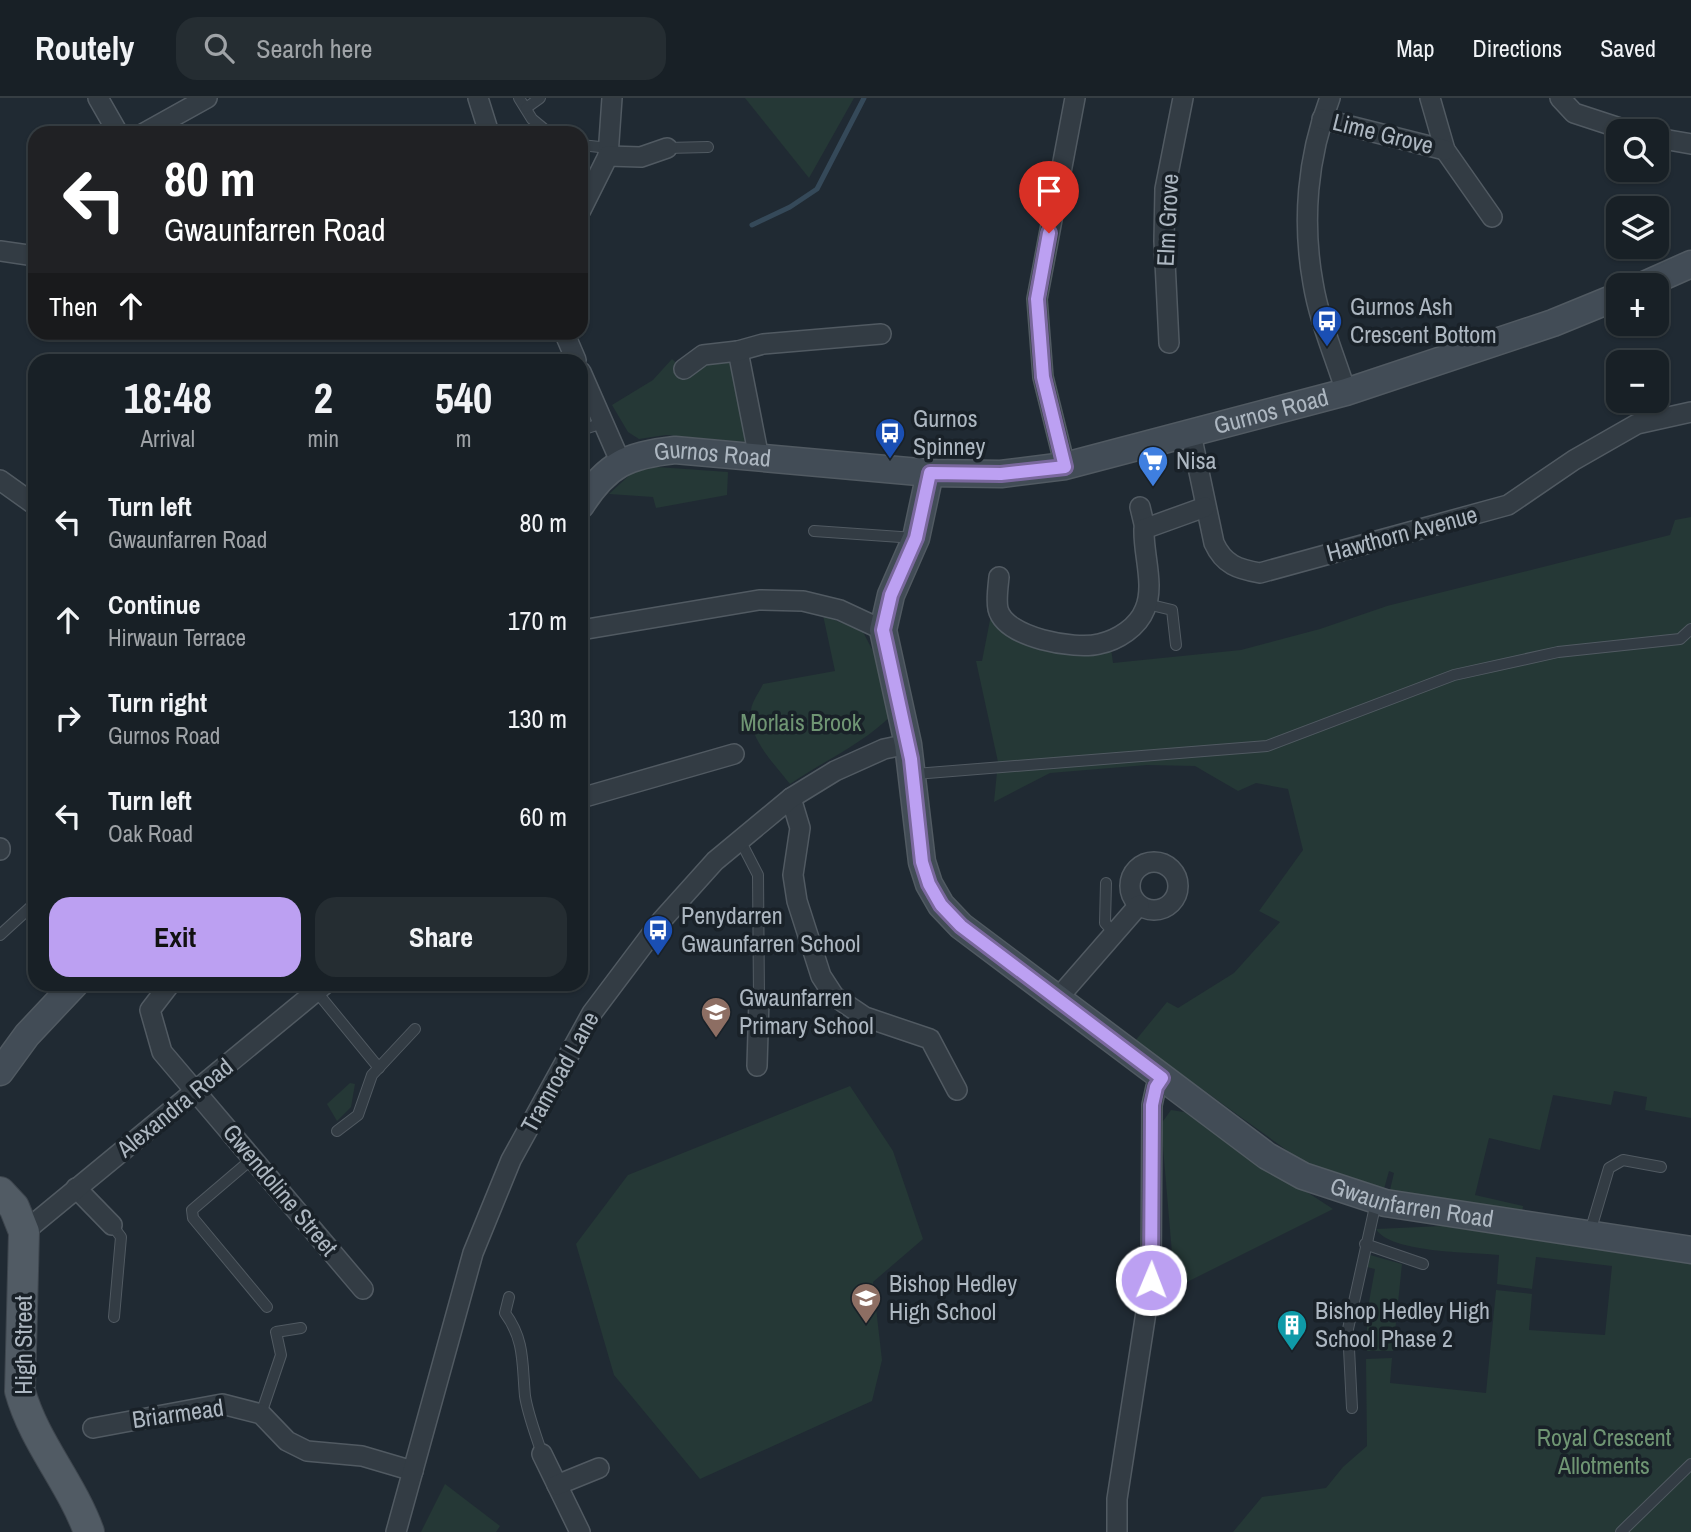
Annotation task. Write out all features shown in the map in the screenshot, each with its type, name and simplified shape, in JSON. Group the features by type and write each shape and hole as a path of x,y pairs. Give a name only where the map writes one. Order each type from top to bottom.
{"main road":[{"name":"High Street","path":"0,1192 14,1207 24,1232 20,1391 27,1414 68,1485 89,1532"}],"street":[{"path":"98,98 114,126"},
{"path":"157,126 207,98"},
{"path":"478,98 487,126"},
{"path":"588,196 609,152 612,98"},
{"path":"1065,467 1043,377 1037,299 1075,98"},
{"name":"Elm Grove","path":"1169,343 1164,241 1165,188 1183,98"},
{"path":"1330,98 1322,119 1305,212 1313,285 1346,392"},
{"name":"Lime Grove","path":"1430,98 1445,150 1492,217"},
{"path":"1560,98 1574,113 1606,123"},
{"name":"Lime Grove","path":"1322,119 1445,150"},
{"path":"1669,140 1691,144"},
{"path":"609,152 641,157 667,148"},
{"path":"0,251 28,255"},
{"path":"1669,274 1691,264"},
{"name":"Gurnos Road","path":"621,461 648,453 675,450 930,473 1001,474 1065,467 1346,392 1553,323 1606,301"},
{"path":"684,369 703,355 738,351 764,344 881,334"},
{"path":"738,351 759,458"},
{"path":"588,388 621,461 603,475 588,495"},
{"name":"Hawthorn Avenue","path":"1191,434 1213,543 1221,558 1238,569 1260,573 1508,505 1574,460 1637,424 1691,412"},
{"path":"588,628 759,600 803,601 840,610 883,630 891,595 916,538 930,473"},
{"path":"0,480 28,500"},
{"path":"999,577 998,611 1010,627 1045,640 1077,646 1099,644 1122,635 1138,621 1147,604 1149,593 1145,528 1140,507"},
{"path":"1145,528 1205,507"},
{"name":"Gwaunfarren Road","path":"883,630 908,744 922,862 929,884 941,905 961,926 1267,1156 1303,1176 1376,1201 1691,1250"},
{"name":"Tramroad Lane","path":"396,1532 473,1253 511,1160 592,1013 662,920 715,861 740,839 790,798 835,771 884,750 908,744"},
{"path":"588,796 734,754"},
{"path":"790,798 800,828 793,875 797,901 821,976 834,996 865,1017 930,1039 957,1090"},
{"path":"1058,998 1139,905"},
{"path":"0,1072 27,1035 68,991"},
{"name":"Gwendoline Street","path":"165,991 150,1010 162,1052 197,1090 363,1289"},
{"name":"Alexandra Road","path":"24,1232 316,991"},
{"path":"757,1066 759,999"},
{"path":"1117,1532 1117,1499 1150,1293 1152,1105 1156,1087 1162,1078"},
{"path":"76,1188 112,1225"},
{"name":"Briarmead","path":"93,1428 222,1404 261,1414 287,1441 307,1451 362,1456 414,1471"},
{"path":"542,1454 580,1532"},
{"path":"557,1485 598,1468"}],"lane":[{"path":"519,98 532,119 540,126"},
{"path":"526,108 540,98"},
{"path":"588,147 609,152"},
{"path":"667,148 708,147"},
{"path":"588,428 603,423"},
{"path":"814,531 916,538"},
{"path":"1147,604 1172,610 1176,645"},
{"path":"913,774 1267,746 1454,675 1558,652 1680,639 1691,629"},
{"path":"740,839 758,875 759,999"},
{"path":"1106,883 1105,923 1114,933"},
{"path":"0,935 28,910"},
{"path":"324,991 379,1068"},
{"path":"337,1131 358,1115 372,1075 415,1028"},
{"path":"253,1158 192,1210 193,1218 267,1307"},
{"path":"1590,1233 1609,1168 1623,1160 1661,1167"},
{"path":"1352,1408 1348,1329 1376,1201"},
{"path":"112,1225 121,1237 114,1317"},
{"path":"1365,1244 1423,1264"},
{"path":"509,1297 505,1313 517,1328 523,1345 526,1398 542,1454"},
{"path":"261,1414 281,1355 276,1332 301,1328"},
{"path":"1621,1532 1691,1464"}],"green space":[{"path":"745,98 854,98 809,178"},
{"path":"729,358 735,364 751,434 746,442 666,435 639,439 628,432 612,405 653,380 672,359 686,372 703,361"},
{"path":"657,467 728,472 727,495 656,508 653,497 609,494 633,472"},
{"path":"1691,517 1691,1118 1645,1110 1647,1097 1614,1091 1611,1105 1553,1095 1540,1150 1489,1138 1475,1195 1523,1206 1522,1213 1390,1190 1394,1173 1389,1171 1384,1189 1339,1179 1299,1159 1135,1041 1167,1002 1178,1008 1234,973 1280,922 1259,911 1303,850 1288,789 1256,783 1238,791 1195,766 1147,765 1050,773 994,802 998,762 976,661 982,661 991,615 1005,631 1111,648 1113,663 1241,650 1320,629 1387,606 1670,535 1675,520"},
{"name":"Morlais Brook","path":"823,615 863,632 884,672 893,714 856,743 790,784 757,740 751,710 763,684 835,671"},
{"path":"350,1083 355,1084 351,1107 337,1121 327,1104"},
{"path":"850,1086 893,1151 923,1239 873,1282 882,1360 872,1401 700,1479 614,1375 576,1244 628,1175"},
{"path":"1171,1110 1184,1112 1333,1209 1175,1288 1161,1124"},
{"name":"Royal Crescent Allotments","path":"1464,1225 1691,1262 1691,1532 1233,1532 1262,1497 1326,1488 1343,1467 1367,1446 1366,1359 1392,1358 1390,1383 1486,1393 1496,1290 1532,1294 1529,1330 1605,1335 1612,1266 1536,1257 1532,1289 1497,1284 1499,1255 1414,1247 1384,1237 1376,1229"},
{"path":"1370,1255 1402,1264 1393,1351 1367,1351 1367,1313 1375,1269 1363,1266"},
{"path":"445,1484 500,1526 496,1532 421,1532"}],"waterway":[{"path":"752,225 790,207 817,189 864,98"}],"place":[{"name":"Gurnos Ash Crescent Bottom","path":"1327,348"},
{"name":"Gurnos Spinney","path":"890,460"},
{"name":"Nisa","path":"1153,488"},
{"name":"Penydarren Gwaunfarren School","path":"658,957"},
{"name":"Gwaunfarren Primary School","path":"716,1039"},
{"name":"Bishop Hedley High School","path":"866,1325"},
{"name":"Bishop Hedley High School Phase 2","path":"1292,1352"}],"route":[{"path":"1049,233 1037,299 1043,377 1065,467 1001,474 930,473 916,538 908,562 891,595 883,630 911,759 922,862 929,884 941,905 961,926 1162,1078 1156,1087 1152,1105 1151,1280"}]}
